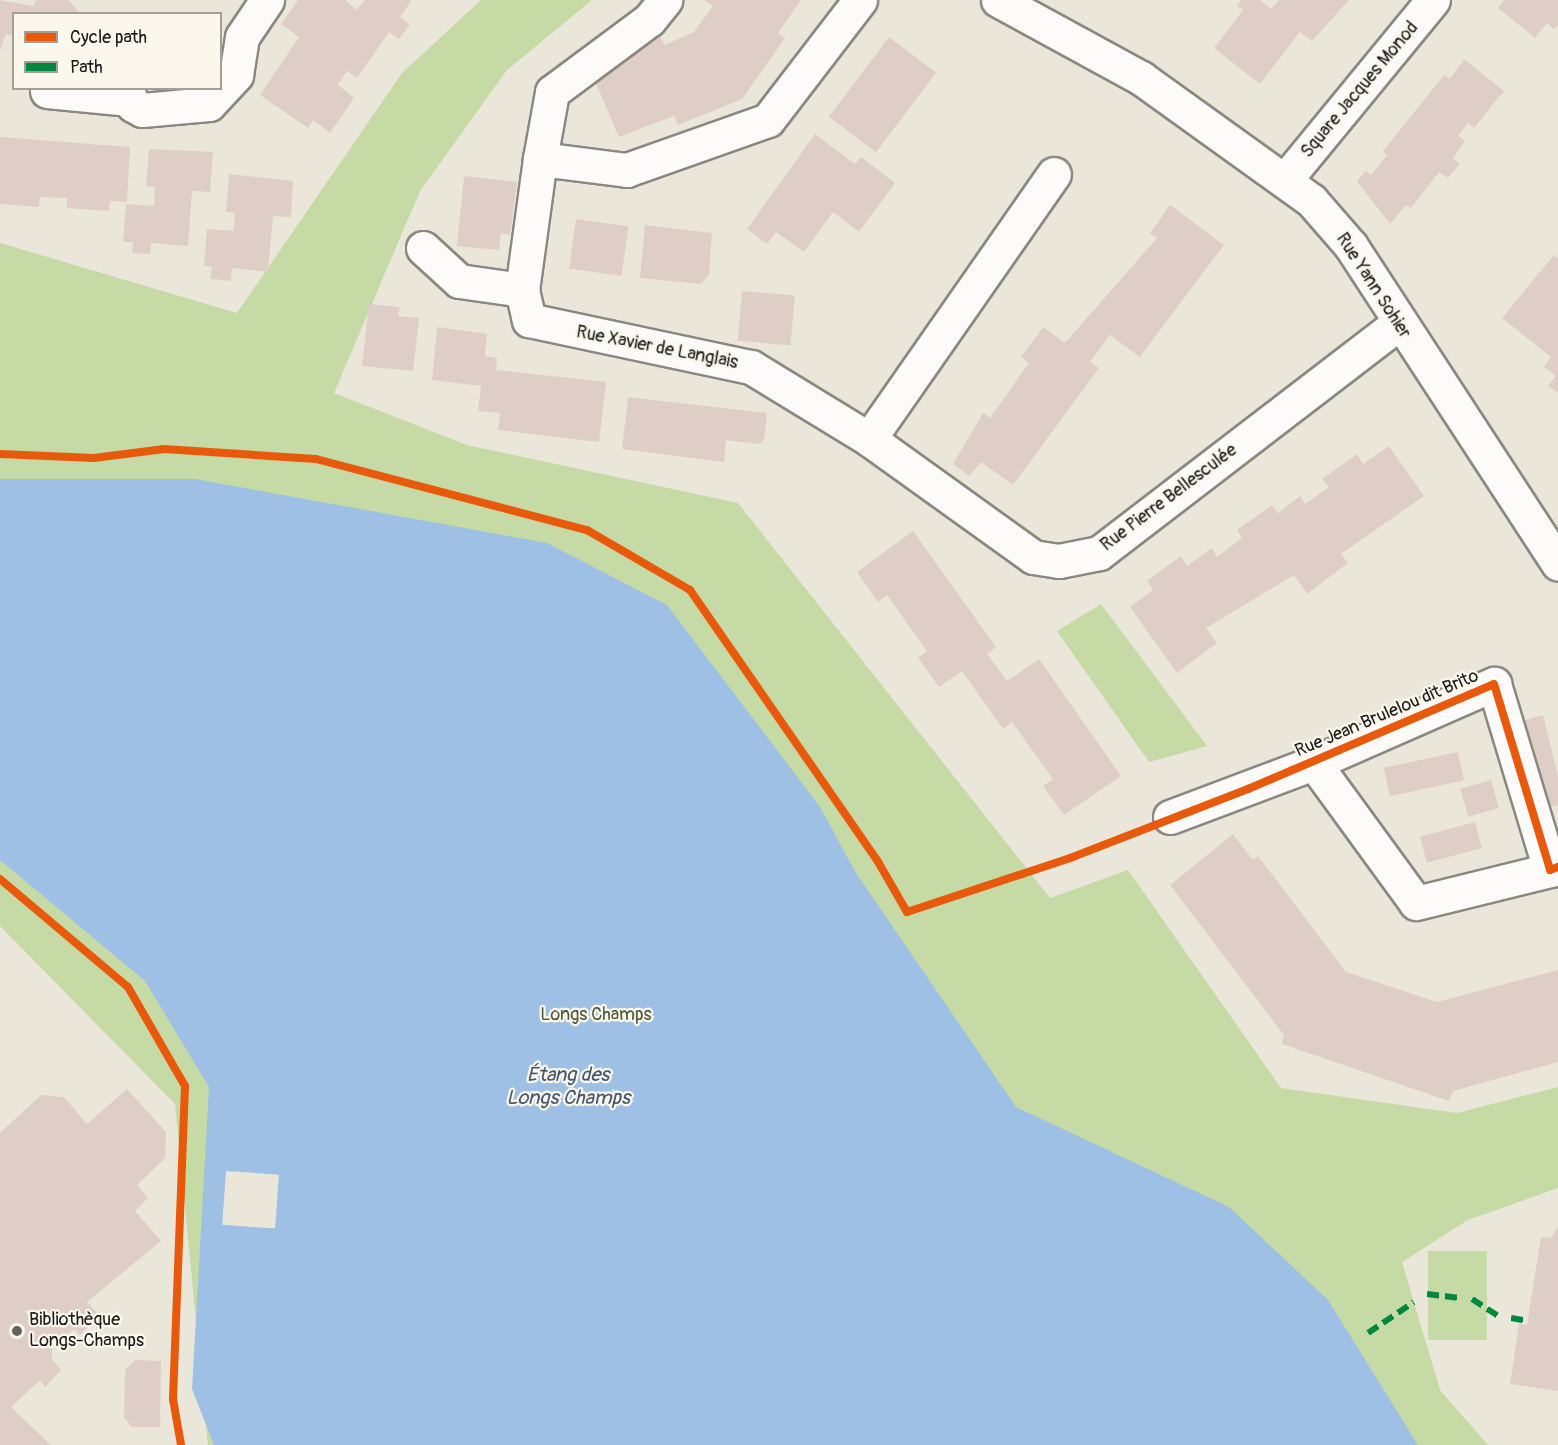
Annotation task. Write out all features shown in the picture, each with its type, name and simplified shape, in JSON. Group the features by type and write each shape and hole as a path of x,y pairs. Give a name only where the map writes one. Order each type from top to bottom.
{"street":[{"path":"47,91 128,94 142,110 209,104 236,75 231,36 267,0"},
{"name":"Rue Xavier de Langlais","path":"665,0 649,20 552,92 540,159 522,290 529,320 605,340 751,367 868,439"},
{"path":"540,159 627,170 768,120 860,0"},
{"name":"Rue Yann Sohier","path":"998,0 1141,78 1285,180 1351,246 1397,324 1558,564"},
{"name":"Square Jacques Monod","path":"1285,180 1433,0"},
{"path":"868,439 1054,174"},
{"path":"423,248 459,281 522,290"},
{"name":"Rue Pierre Bellesculée","path":"868,439 1033,557 1086,557 1099,553 1397,324"},
{"name":"Rue Jean Brulelou dit Brito","path":"1170,817 1314,763 1494,684 1554,868 1416,903 1314,763"}],"green space":[{"name":"Étang des Longs Champs","path":"481,0 592,0 507,70 420,191 334,393 467,445 738,503 1050,898 1128,870 1281,1088 1457,1113 1558,1087 1558,1188 1468,1220 1402,1262 1440,1390 1488,1445 208,1445 175,1104 0,926 0,243 237,313 402,73"},
{"path":"1101,604 1207,746 1149,762 1057,631"},
{"path":"1428,1251 1487,1251 1487,1340 1428,1340"}],"water":[{"name":"Étang des Longs Champs","path":"0,479 195,479 547,543 667,605 820,807 856,873 1016,1107 1229,1207 1328,1300 1418,1445 214,1445 192,1389 209,1087 145,981 0,860"}],"pier":[{"path":"226,1171 279,1175 275,1229 222,1225"}],"building":[{"path":"0,0 34,6 36,0 68,0 79,12 12,12 12,36 6,34 0,50"},
{"path":"298,0 345,0 357,10 365,0 412,0 400,17 410,24 399,39 389,32 357,78 347,71 338,85 354,98 330,133 313,120 308,128 260,95 299,37 281,24"},
{"path":"704,0 801,0 778,33 785,38 742,99 678,125 674,116 619,137 589,67 660,37 665,45 694,32 713,6"},
{"path":"1241,0 1260,0 1271,9 1279,0 1349,0 1312,41 1300,32 1260,84 1214,48 1243,10 1237,6"},
{"path":"1504,0 1558,0 1558,25 1554,29 1547,23 1535,38 1498,8"},
{"path":"889,37 936,73 876,152 829,117"},
{"path":"1464,59 1504,91 1474,128 1468,123 1458,136 1465,141 1453,158 1460,164 1448,178 1439,172 1411,208 1406,205 1390,224 1357,181 1366,171 1371,175 1387,155 1383,151 1444,75 1450,79"},
{"path":"815,134 855,164 861,157 895,183 859,232 833,212 804,252 776,232 767,244 747,229"},
{"path":"0,137 130,147 127,202 110,201 109,211 67,208 67,198 40,197 39,207 0,204"},
{"path":"149,149 213,152 210,192 192,191 188,246 151,243 150,254 132,253 133,242 123,242 126,204 154,206 155,187 146,186"},
{"path":"229,174 293,181 291,217 273,216 268,272 232,268 231,281 210,279 212,267 204,266 207,229 234,231 235,213 226,212"},
{"path":"464,176 517,182 510,235 501,233 499,250 457,246"},
{"path":"1170,205 1224,245 1140,357 1110,335 1090,362 1099,368 1013,485 981,462 969,476 953,464 983,413 990,418 1029,363 1021,357 1043,327 1065,343 1157,238 1150,233"},
{"path":"576,219 628,226 622,276 569,269"},
{"path":"645,225 712,233 709,275 701,284 640,278"},
{"path":"1554,255 1558,258 1558,393 1548,386 1556,376 1544,367 1551,357 1502,318"},
{"path":"742,291 795,296 790,345 738,341"},
{"path":"369,304 400,307 398,316 419,318 413,371 362,366"},
{"path":"437,327 487,334 485,356 497,358 496,370 606,382 599,442 498,430 500,413 478,411 481,386 432,380"},
{"path":"628,397 767,413 764,439 760,444 726,440 724,462 622,449"},
{"path":"1389,446 1424,496 1341,554 1348,563 1307,594 1294,575 1206,628 1217,643 1177,673 1130,607 1153,590 1147,581 1181,556 1187,566 1212,548 1217,557 1242,538 1237,530 1272,505 1278,513 1300,496 1305,504 1329,487 1322,479 1357,454 1363,464"},
{"path":"913,531 996,647 987,654 1007,681 1039,659 1121,776 1064,815 1043,786 1053,779 1012,722 1003,729 962,671 939,687 918,658 927,651 887,595 878,602 857,572"},
{"path":"1543,715 1558,776 1558,805 1535,811 1512,724"},
{"path":"1458,752 1464,780 1390,796 1384,768"},
{"path":"1491,780 1499,808 1468,817 1460,789"},
{"path":"1475,822 1482,848 1427,863 1420,837"},
{"path":"1233,834 1253,860 1258,856 1346,972 1437,1002 1558,970 1558,1062 1453,1091 1449,1101 1282,1044 1284,1035 1170,885"},
{"path":"127,1089 166,1132 165,1158 137,1185 148,1198 135,1211 161,1241 87,1302 100,1316 80,1335 74,1329 62,1340 52,1341 52,1359 61,1370 45,1387 40,1380 11,1407 51,1445 0,1445 0,1133 41,1095 64,1097 87,1124"},
{"path":"1558,1226 1558,1391 1510,1384 1519,1324 1527,1325 1541,1237 1551,1238"},
{"path":"135,1360 161,1361 160,1427 132,1427 124,1418 125,1370"}],"marked path":[{"path":"1427,1294 1460,1298"},
{"path":"1472,1299 1501,1318"},
{"path":"1368,1333 1414,1302"},
{"path":"1511,1318 1528,1321"}],"cycle path":[{"path":"0,454 94,458 164,449 316,459 587,530 690,590 877,860 907,912 1070,858 1248,789 1494,684 1550,870 1558,867"},
{"path":"0,879 128,987 185,1086 173,1399 181,1445"}],"place":[{"name":"Bibliothèque Longs-Champs","path":"17,1331"}],"park label":[{"name":"Longs Champs","path":"596,1015"}]}
